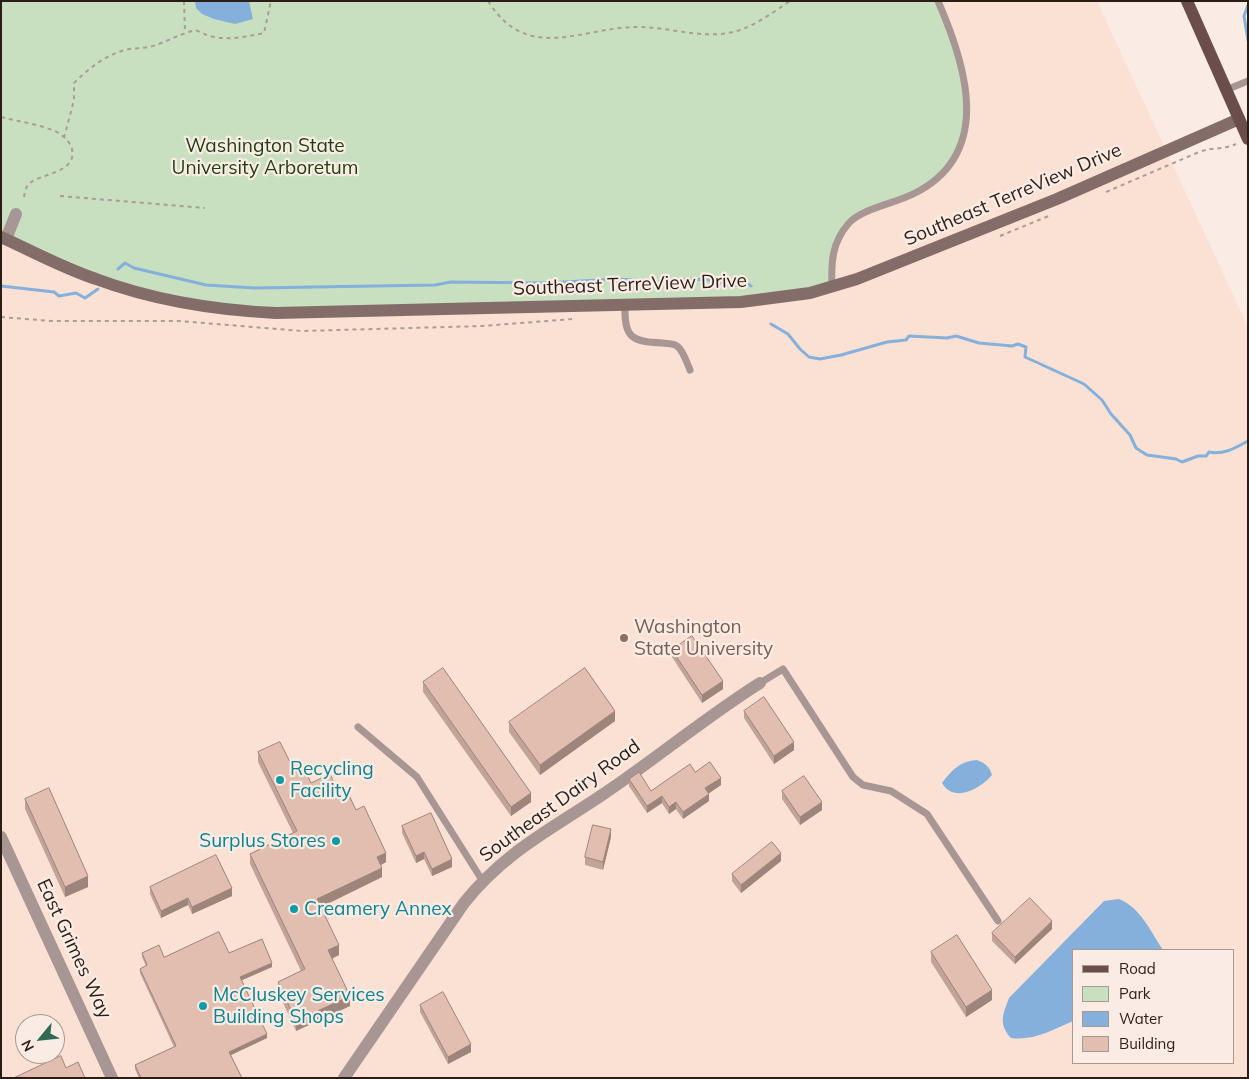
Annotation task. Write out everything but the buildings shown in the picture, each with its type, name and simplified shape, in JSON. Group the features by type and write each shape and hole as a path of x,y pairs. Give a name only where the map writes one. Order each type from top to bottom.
{"main road":[{"path":"1187,1 1248,139"},
{"name":"Southeast TerreView Drive","path":"4,238 94,279 137,293 177,303 225,310 276,313 741,302 794,295 832,287 865,276 1057,199 1239,119"}],"street":[{"path":"4,238 16,214"},
{"name":"Southeast Dairy Road","path":"344,1078 482,880 524,846 606,793 708,716 760,683"},
{"name":"East Grimes Way","path":"1,836 112,1078"}],"lane":[{"path":"832,287 832,256 839,237 850,221 869,211 914,194 931,184 948,170 959,150 966,114 964,77 960,56 938,1"},
{"path":"1226,90 1248,81"},
{"path":"625,304 627,332 634,339 644,343 673,344 679,347 690,370"},
{"path":"760,683 784,669 853,777 863,785 891,791 927,814 998,921"},
{"path":"358,727 416,777 482,880"}],"path":[{"path":"184,1 185,32"},
{"path":"64,138 74,100 74,83 87,70 105,58 128,50 154,46 185,32 196,30 208,37 225,40 264,33 271,1"},
{"path":"488,1 510,25 527,35 546,40 641,27 702,34 722,34 754,24 790,1"},
{"path":"1,117 36,125 58,133 70,145 72,153 69,162 61,170 30,182 24,196"},
{"path":"1222,150 1248,139"},
{"path":"60,196 205,208"}],"shaded area":[{"name":"Washington State University","path":"1,1 1097,1 1248,327 1248,1078 1,1078"}],"green space":[{"name":"Washington State University Arboretum","path":"1,1 938,1 952,34 966,95 959,150 931,184 850,221 839,237 832,287 786,297 276,313 137,293 1,237"}],"water":[{"path":"195,1 249,1 253,19 235,24 214,19 202,14 196,8"},
{"path":"977,760 987,766 992,775 975,789 960,793 953,792 942,783 961,764"},
{"path":"1119,899 1133,908 1162,949 1072,949 1072,1021 1035,1036 1011,1038 1003,1023 1009,998 1104,901"}],"waterway":[{"path":"1248,5 1244,16 1248,40"},
{"path":"118,269 125,263 134,268 206,285 255,288 435,285 451,282 546,283 617,279 665,282 686,279 712,280 727,286 748,284 751,286"},
{"path":"1,286 54,292 59,296 76,293 85,298 98,289"},
{"path":"771,324 788,334 809,357 820,359 887,342 906,340 909,336 947,338 956,336 979,343 1012,346 1018,344 1026,347 1025,357 1084,384 1102,400 1111,414 1130,435 1136,448 1147,455 1176,459 1182,462 1198,456 1206,456 1209,452 1220,453 1248,441"}],"place":[{"name":"Washington State University","path":"624,638"},
{"name":"Recycling Facility","path":"280,780"},
{"name":"Surplus Stores","path":"336,841"},
{"name":"Creamery Annex","path":"294,909"},
{"name":"McCluskey Services Building Shops","path":"203,1006"}]}
